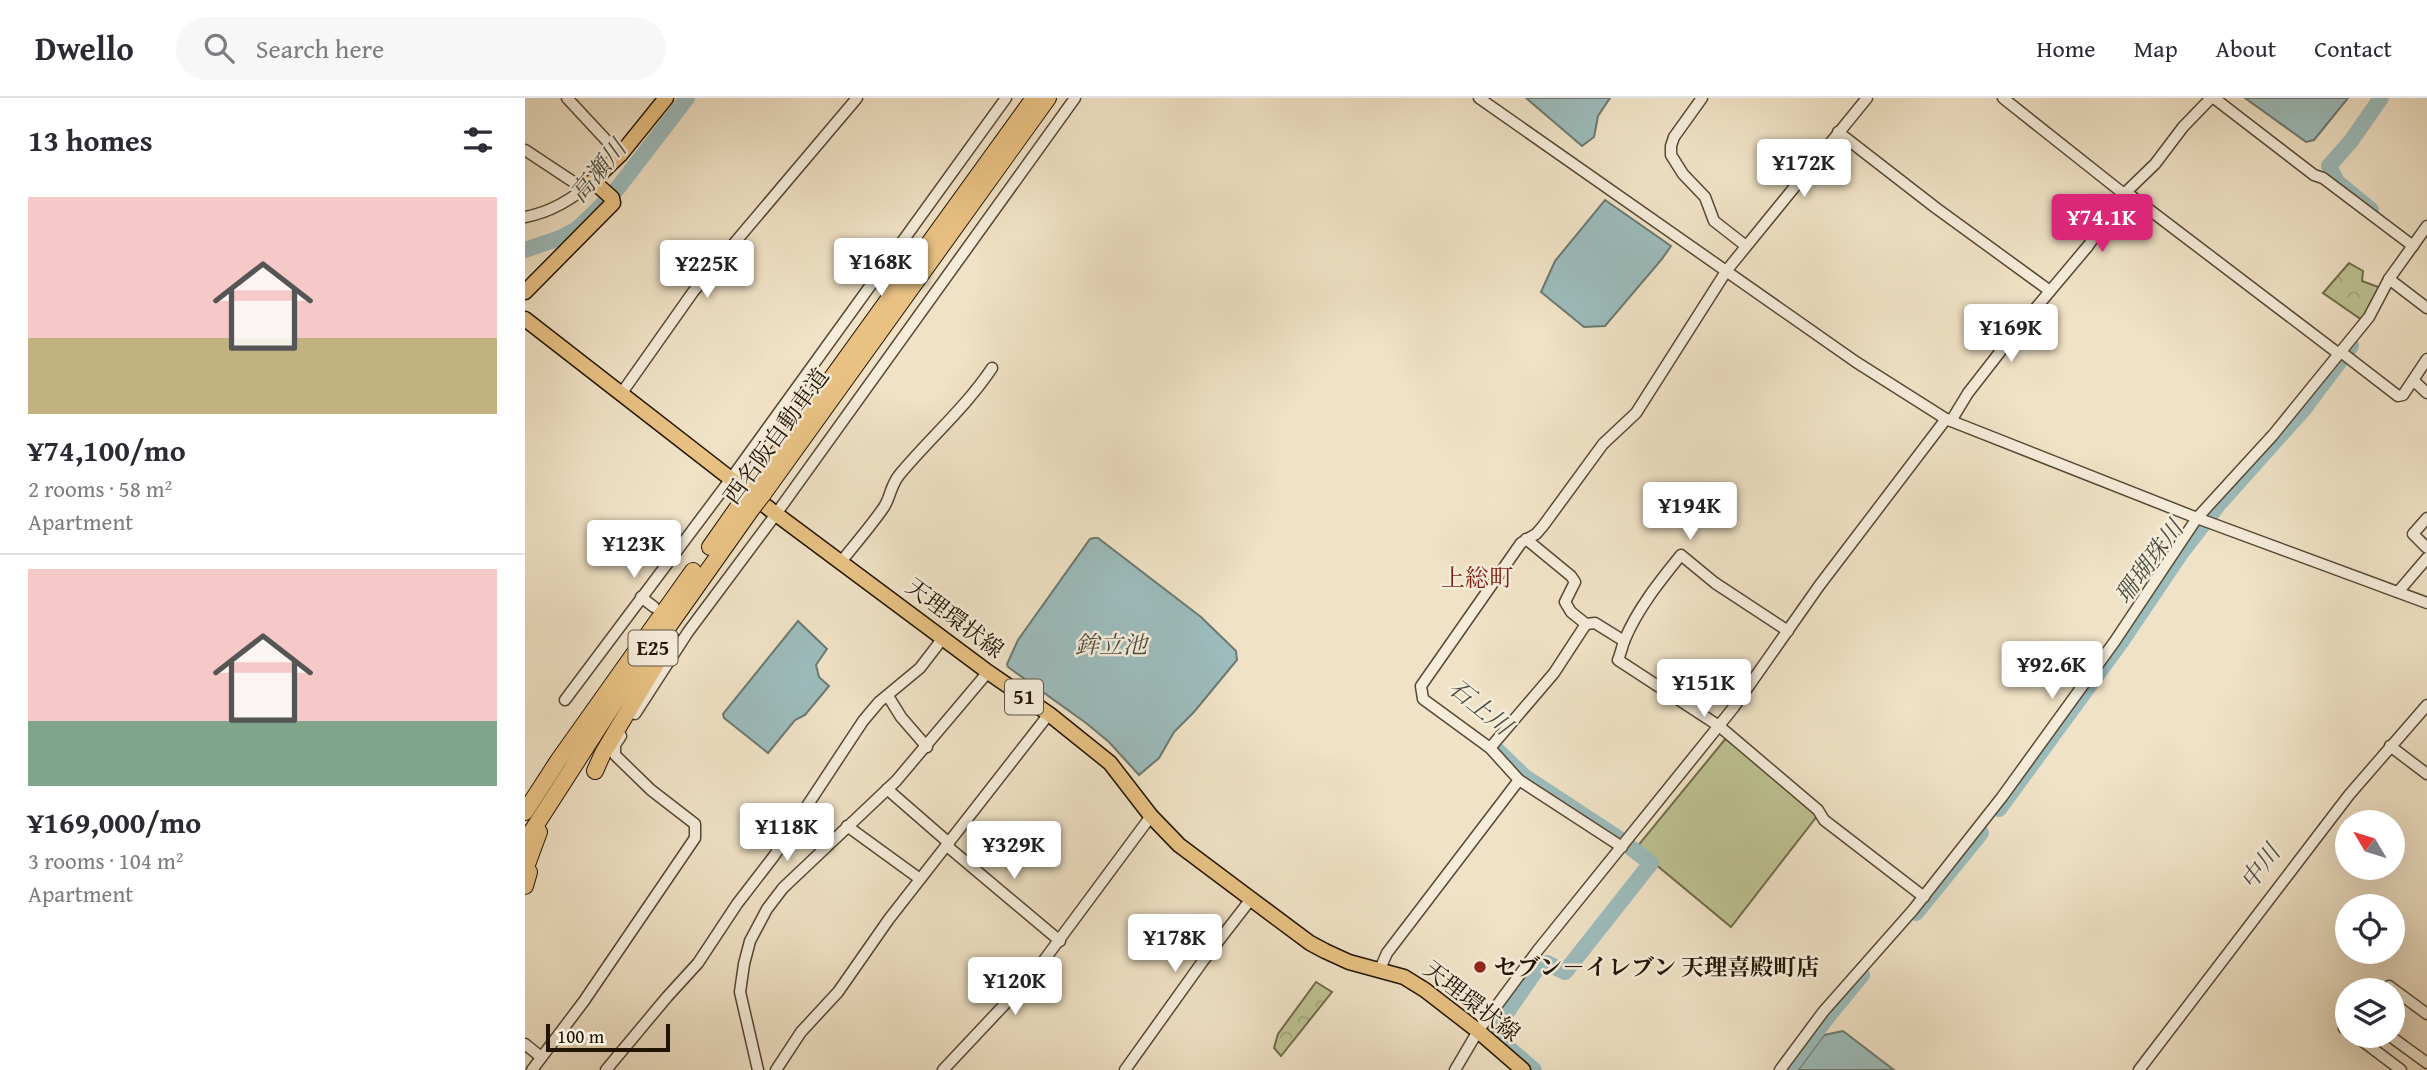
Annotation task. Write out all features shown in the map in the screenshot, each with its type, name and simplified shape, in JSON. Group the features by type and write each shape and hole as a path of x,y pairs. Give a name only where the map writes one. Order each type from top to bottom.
{"highway":[{"name":"西名阪自動車道","path":"532,838 557,792 615,702 728,541 753,497 1034,98"},
{"name":"西名阪自動車道","path":"525,811 558,761 1048,98"},
{"path":"595,771 690,606 726,554 728,541"},
{"path":"525,799 558,761"},
{"name":"E25","path":"525,849 557,792"},
{"name":"E25","path":"526,873 557,792"},
{"name":"E25","path":"526,873 532,838"}],"main road":[{"path":"525,292 613,203 612,198 593,186 666,98"},
{"name":"天理環状線","path":"525,319 730,480 988,672 1049,714 1110,763 1151,816 1179,845 1310,943 1349,962 1404,977 1425,990 1523,1070"}],"street":[{"path":"567,98 619,155"},
{"path":"621,394 693,292 857,98"},
{"path":"565,700 730,480 1006,98"},
{"path":"531,1070 584,1001 695,838 695,824 651,790 615,755 615,745 686,631 776,514 1075,98"},
{"path":"1479,98 1856,362 1949,420 2197,518 2427,603"},
{"path":"1702,98 1674,136 1671,155 1683,174 1705,197 1714,220 1746,246"},
{"path":"1622,847 1519,780 1493,745 1423,699 1421,687 1521,543 1531,537 1603,444 1645,400 1727,270 1867,98"},
{"path":"2003,98 2125,193 2398,396 2403,395 2427,359"},
{"path":"1455,1070 1478,1031 1538,950 1719,726 1968,393 2088,246 2125,193 2155,164 2183,127 2212,98 2413,246"},
{"path":"1838,132 2050,291"},
{"path":"525,150 593,186 542,214 525,217"},
{"path":"1780,1070 1823,1012 1924,897 2001,797 2115,641 2197,518 2273,435 2369,317 2389,279 2427,226"},
{"path":"2389,279 2427,308"},
{"path":"841,562 886,503 890,488 897,477 992,368"},
{"path":"2414,380 2427,393"},
{"path":"2427,518 2413,534 2427,548"},
{"path":"1531,537 1575,582 1565,602 1571,612 1586,624 1595,623 1624,641"},
{"path":"1788,631 1715,583 1681,555 1646,600 1624,641 1618,660 1719,726 1818,810 1824,820 1924,897"},
{"path":"2398,592 2427,558"},
{"path":"641,597 654,607"},
{"path":"1493,745 1554,673 1586,624"},
{"path":"606,1070 698,964 863,721 879,702 920,668 943,638"},
{"path":"758,1070 740,992 750,941 767,909 783,888 927,747 988,672"},
{"path":"888,696 901,718 927,747"},
{"path":"2139,1070 2349,795 2427,705"},
{"path":"776,1070 801,1032 850,977 889,919 1049,714"},
{"path":"2390,746 2427,774"},
{"path":"1380,969 1387,953 1519,780"},
{"path":"887,789 1060,941"},
{"path":"943,1070 1036,971 1151,816"},
{"path":"847,826 920,880"},
{"path":"1125,1070 1251,899"},
{"path":"2405,998 2427,1014"},
{"path":"525,1044 541,1057"},
{"path":"2405,1047 2427,1063"},
{"path":"2371,1048 2401,1070"}],"green space":[{"path":"2349,263 2363,271 2362,281 2381,288 2362,320 2323,293"},
{"path":"1727,737 1818,815 1731,927 1636,848"},
{"path":"1316,982 1332,992 1281,1056 1274,1048 1278,1034"}],"water":[{"path":"1526,98 1610,98 1598,116 1594,137 1582,146"},
{"path":"2245,98 2348,98 2314,140 2306,142"},
{"path":"1605,200 1671,246 1605,326 1584,327 1541,292 1555,261"},
{"name":"鉾立池","path":"1098,538 1201,617 1236,651 1237,660 1174,732 1159,758 1139,775 1109,742 1007,664 1018,640 1090,539"},
{"path":"798,621 827,649 816,665 819,677 829,686 805,715 795,720 768,753 724,718 723,714"},
{"path":"1843,1031 1894,1070 1798,1070 1824,1035"}],"waterway":[{"name":"高瀬川","path":"525,250 577,229 617,189 687,98"},
{"name":"珊瑚珠川","path":"2371,210 2337,182 2329,166 2351,141 2381,98"},
{"name":"珊瑚珠川","path":"1999,809 2121,642 2181,553 2218,505 2304,409 2351,346"},
{"name":"石上川","path":"1497,750 1525,777 1651,863 1565,972 1547,963 1539,966 1496,1028 1498,1039 1534,1070"},
{"name":"珊瑚珠川","path":"1916,913 1981,833"},
{"name":"珊瑚珠川","path":"1788,1070 1862,975"}],"place":[{"name":"セブン－イレブン 天理喜殿町店","path":"1480,967"}],"district":[{"name":"上総町","path":"1477,578"}],"water label":[{"name":"中川","path":"2260,867"}]}
